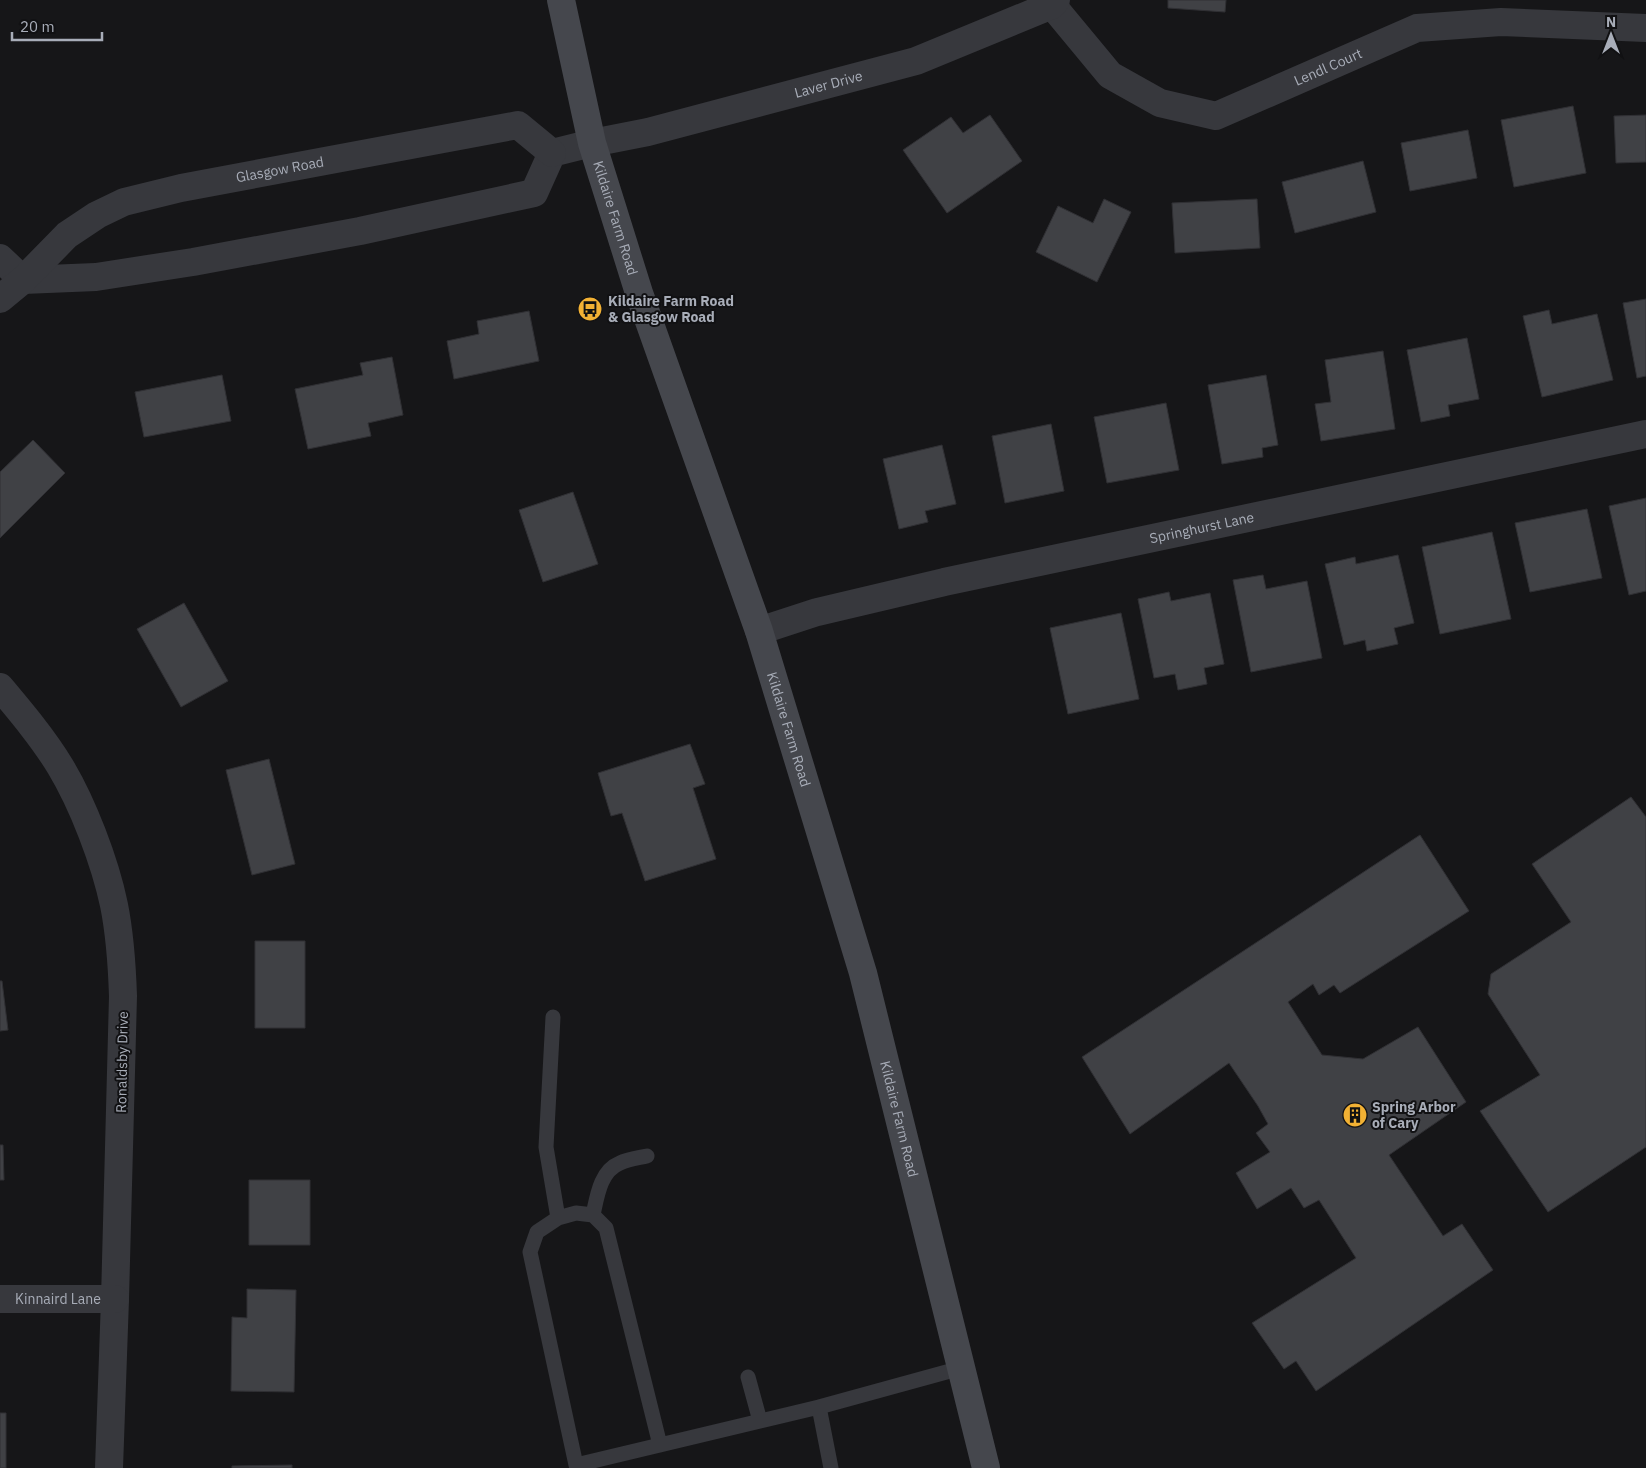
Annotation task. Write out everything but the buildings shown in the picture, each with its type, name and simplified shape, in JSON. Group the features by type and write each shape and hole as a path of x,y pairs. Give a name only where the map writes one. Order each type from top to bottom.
{"main road":[{"name":"Kildaire Farm Road","path":"561,0 592,143 639,293 759,631 863,973 986,1468"}],"street":[{"name":"Laver Drive","path":"592,143 648,132 916,60 1054,2"},
{"name":"Lendl Court","path":"1054,2 1110,75 1160,104 1216,116 1417,28 1501,22 1646,28"},
{"name":"Glasgow Road","path":"0,299 23,280 68,235 97,215 124,202 171,191 518,125 552,153"},
{"path":"0,258 23,280 96,277 193,262 360,231 534,193 552,153 592,143"},
{"name":"Springhurst Lane","path":"759,631 817,612 944,582 1646,434"},
{"name":"Ronaldsby Drive","path":"0,687 33,727 60,767 84,816 101,860 114,905 121,952 123,996 116,1299 109,1468"},
{"name":"Kinnaird Lane","path":"0,1299 116,1299"}],"lane":[{"path":"553,1017 546,1147 558,1218"},
{"path":"594,1215 599,1188 610,1170 619,1163 647,1156"},
{"path":"660,1445 606,1228 594,1215 576,1213 558,1218 537,1232 530,1252 576,1466 819,1407 961,1368"},
{"path":"748,1377 760,1421"},
{"path":"819,1407 831,1468"}],"place":[{"name":"Kildaire Farm Road & Glasgow Road","path":"590,309"},
{"name":"Spring Arbor of Cary","path":"1355,1115"}]}
